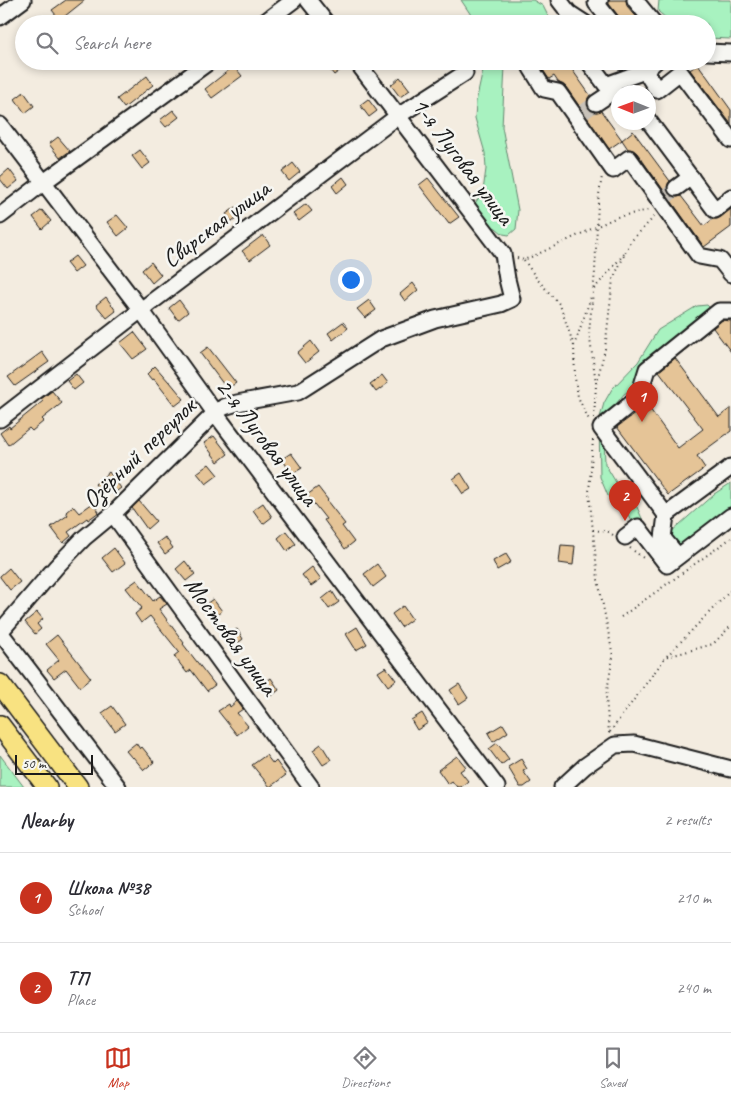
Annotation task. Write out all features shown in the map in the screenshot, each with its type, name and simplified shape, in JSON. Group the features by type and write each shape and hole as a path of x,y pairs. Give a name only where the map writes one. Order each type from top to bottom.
{"main road":[{"path":"0,684 78,787"},
{"path":"0,725 47,787"}],"street":[{"path":"0,17 23,0"},
{"path":"274,15 294,0"},
{"path":"308,0 320,15"},
{"path":"559,0 566,15"},
{"path":"600,0 596,3 606,15"},
{"path":"635,0 647,15"},
{"path":"716,52 731,53"},
{"path":"0,216 198,70"},
{"name":"1-я Луговая улица","path":"363,70 503,254 512,299"},
{"path":"532,70 544,88 558,92 579,116 613,170 629,158 666,199 699,256 720,260 731,274"},
{"path":"595,70 606,85 635,70"},
{"path":"649,70 657,90 680,72 731,140"},
{"name":"Свирская улица","path":"0,419 398,116 465,73"},
{"path":"596,103 611,93"},
{"name":"2-я Луговая улица","path":"0,125 141,310 215,412 496,787"},
{"path":"656,130 714,210 731,197"},
{"path":"666,199 691,177"},
{"name":"Озёрный переулок","path":"0,632 77,545 112,514 215,412 238,403 298,392 381,339 435,319 501,304 512,299"},
{"path":"678,556 663,538 666,515 601,428 638,398 647,369 719,311 731,311"},
{"path":"666,515 731,467"},
{"name":"Мостовая улица","path":"112,514 311,787"},
{"path":"625,536 638,527 667,565 731,516"},
{"path":"0,632 118,787"},
{"path":"562,787 585,766 615,745 634,744 731,769"}],"path":[{"path":"594,422 596,385 589,332 598,201 605,158"},
{"path":"524,260 617,217 666,199"},
{"path":"596,385 605,349 613,279 631,241 666,199"},
{"path":"574,346 593,290 627,251"},
{"path":"503,254 524,260 537,279 560,305 574,346 575,378 578,397 590,423"},
{"path":"593,438 589,492 598,580 613,656 606,697 609,733"},
{"path":"621,617 731,538"},
{"path":"604,740 665,658 731,590"},
{"path":"665,658 713,644 731,626"}],"green space":[{"path":"461,0 533,0 543,6 548,15 471,15"},
{"path":"659,0 731,0 731,39 716,38 716,15 662,15 658,11"},
{"path":"483,70 505,70 502,127 518,210 516,229 509,235 503,234 496,228 485,224 474,205 483,191 486,169 485,153 475,118 476,102"},
{"path":"707,305 712,310 637,386 624,394 616,404 604,434 605,464 617,484 637,507 647,530 656,537 671,532 714,494 731,483 731,506 688,544 671,552 647,544 624,509 608,496 600,477 599,421 604,403 612,389 638,362 658,330 697,306"},
{"path":"0,755 24,787 0,787"}],"building":[{"path":"66,0 85,0 66,15 56,15 52,10"},
{"path":"609,0 626,0 627,6 635,15 618,15 609,4"},
{"path":"229,70 237,70 242,76 212,98 205,89"},
{"path":"330,70 340,70 334,75"},
{"path":"543,70 572,70 590,95 587,103 589,109 596,112 601,111 611,125 611,130 615,130 622,140 609,149 566,87 558,82 554,76 549,79"},
{"path":"690,70 702,70 731,110 731,124"},
{"path":"147,76 153,85 124,108 117,99"},
{"path":"400,77 410,90 400,97 391,85"},
{"path":"24,92 34,106 25,113 15,99"},
{"path":"368,99 377,111 369,117 360,105"},
{"path":"173,110 179,117 166,127 160,120"},
{"path":"633,131 670,181 667,189 669,194 677,197 681,196 704,226 731,209 731,227 704,247 637,153 628,149 622,140"},
{"path":"58,137 70,151 60,158 49,144"},
{"path":"140,150 150,163 142,169 132,156"},
{"path":"293,163 300,172 289,181 282,172"},
{"path":"9,169 18,181 8,189 0,177"},
{"path":"343,177 348,184 337,193 332,186"},
{"path":"428,178 459,217 449,224 419,185"},
{"path":"306,204 312,211 299,221 293,214"},
{"path":"236,207 242,214 232,222 226,214"},
{"path":"42,210 51,221 42,229 33,217"},
{"path":"117,215 128,228 118,236 107,222"},
{"path":"263,235 270,245 250,260 242,251"},
{"path":"75,256 83,266 74,273 66,263"},
{"path":"151,262 161,275 152,283 142,270"},
{"path":"413,283 418,290 405,301 400,294"},
{"path":"106,297 116,311 107,318 96,305"},
{"path":"179,300 188,312 178,320 169,308"},
{"path":"369,300 376,310 365,318 357,309"},
{"path":"722,320 731,321 731,352 713,328"},
{"path":"343,322 348,328 333,340 328,333"},
{"path":"134,332 147,349 133,359 120,343"},
{"path":"311,341 319,352 305,363 297,353"},
{"path":"208,347 236,383 227,389 200,353"},
{"path":"42,352 49,362 15,386 8,377"},
{"path":"675,358 719,417 731,408 731,431 697,456 705,468 668,495 617,427 647,405 678,448 703,429 659,371"},
{"path":"155,366 184,399 175,406 154,379 152,380 147,374"},
{"path":"76,374 83,383 74,390 67,381"},
{"path":"382,375 388,383 376,392 370,384"},
{"path":"52,391 62,403 42,419 44,421 32,431 29,428 8,445 0,433 9,426 10,428 43,401 41,399"},
{"path":"214,436 228,454 218,462 204,443"},
{"path":"291,453 302,468 292,474 282,459"},
{"path":"209,464 218,475 206,484 197,473"},
{"path":"109,472 121,488 113,494 107,487 101,492 95,484"},
{"path":"461,473 471,489 463,494 453,479"},
{"path":"318,487 345,524 342,526 354,542 345,549 324,520 326,519 307,495"},
{"path":"139,501 156,521 147,529 132,508"},
{"path":"93,503 99,512 68,532 71,536 63,543 51,527 68,515 66,512 73,506 79,513"},
{"path":"263,503 272,517 263,524 253,510"},
{"path":"286,531 296,544 287,551 278,538"},
{"path":"165,537 173,548 165,554 157,543"},
{"path":"561,545 575,546 573,565 559,563"},
{"path":"114,548 125,563 113,572 102,558"},
{"path":"506,554 511,562 497,570 493,561"},
{"path":"185,561 195,574 186,581 176,569"},
{"path":"377,564 386,577 373,587 364,574"},
{"path":"312,567 321,579 311,586 302,575"},
{"path":"9,568 20,582 10,590 0,577"},
{"path":"137,580 153,601 160,596 167,604 159,609 215,685 207,691 191,670 187,673 174,656 179,652 150,616 141,623 135,614 142,608 126,588"},
{"path":"332,591 339,602 329,609 322,599"},
{"path":"213,599 222,611 213,618 203,606"},
{"path":"403,606 412,619 401,627 392,614"},
{"path":"37,612 43,619 37,624 41,629 35,634 25,622"},
{"path":"357,627 367,644 356,650 346,634"},
{"path":"237,629 243,639 234,646 227,635"},
{"path":"57,635 91,678 80,687 66,669 54,678 47,670 59,660 46,644"},
{"path":"386,667 396,680 388,686 378,672"},
{"path":"271,678 279,690 271,696 263,684"},
{"path":"459,684 468,698 459,704 450,690"},
{"path":"237,701 243,709 237,713 248,726 237,735 218,711 229,704 230,707"},
{"path":"112,706 125,724 115,731 102,713"},
{"path":"422,713 428,723 417,730 411,720"},
{"path":"503,724 508,732 493,742 488,733"},
{"path":"136,743 140,749 142,747 154,762 144,770 126,751"},
{"path":"497,743 509,759 501,765 489,749"},
{"path":"321,744 331,760 323,765 313,750"},
{"path":"266,755 273,764 276,761 286,775 270,787 252,765"},
{"path":"457,756 466,767 460,771 468,781 461,787 457,787 452,781 448,784 438,770"},
{"path":"521,759 527,769 523,771 531,782 524,787 520,787 508,767"}],"tunnel":[{"path":"581,114 596,103"},
{"path":"665,198 676,188"}],"place":[{"name":"Школа №38","path":"642,422"},
{"name":"ТП","path":"625,521"}]}
